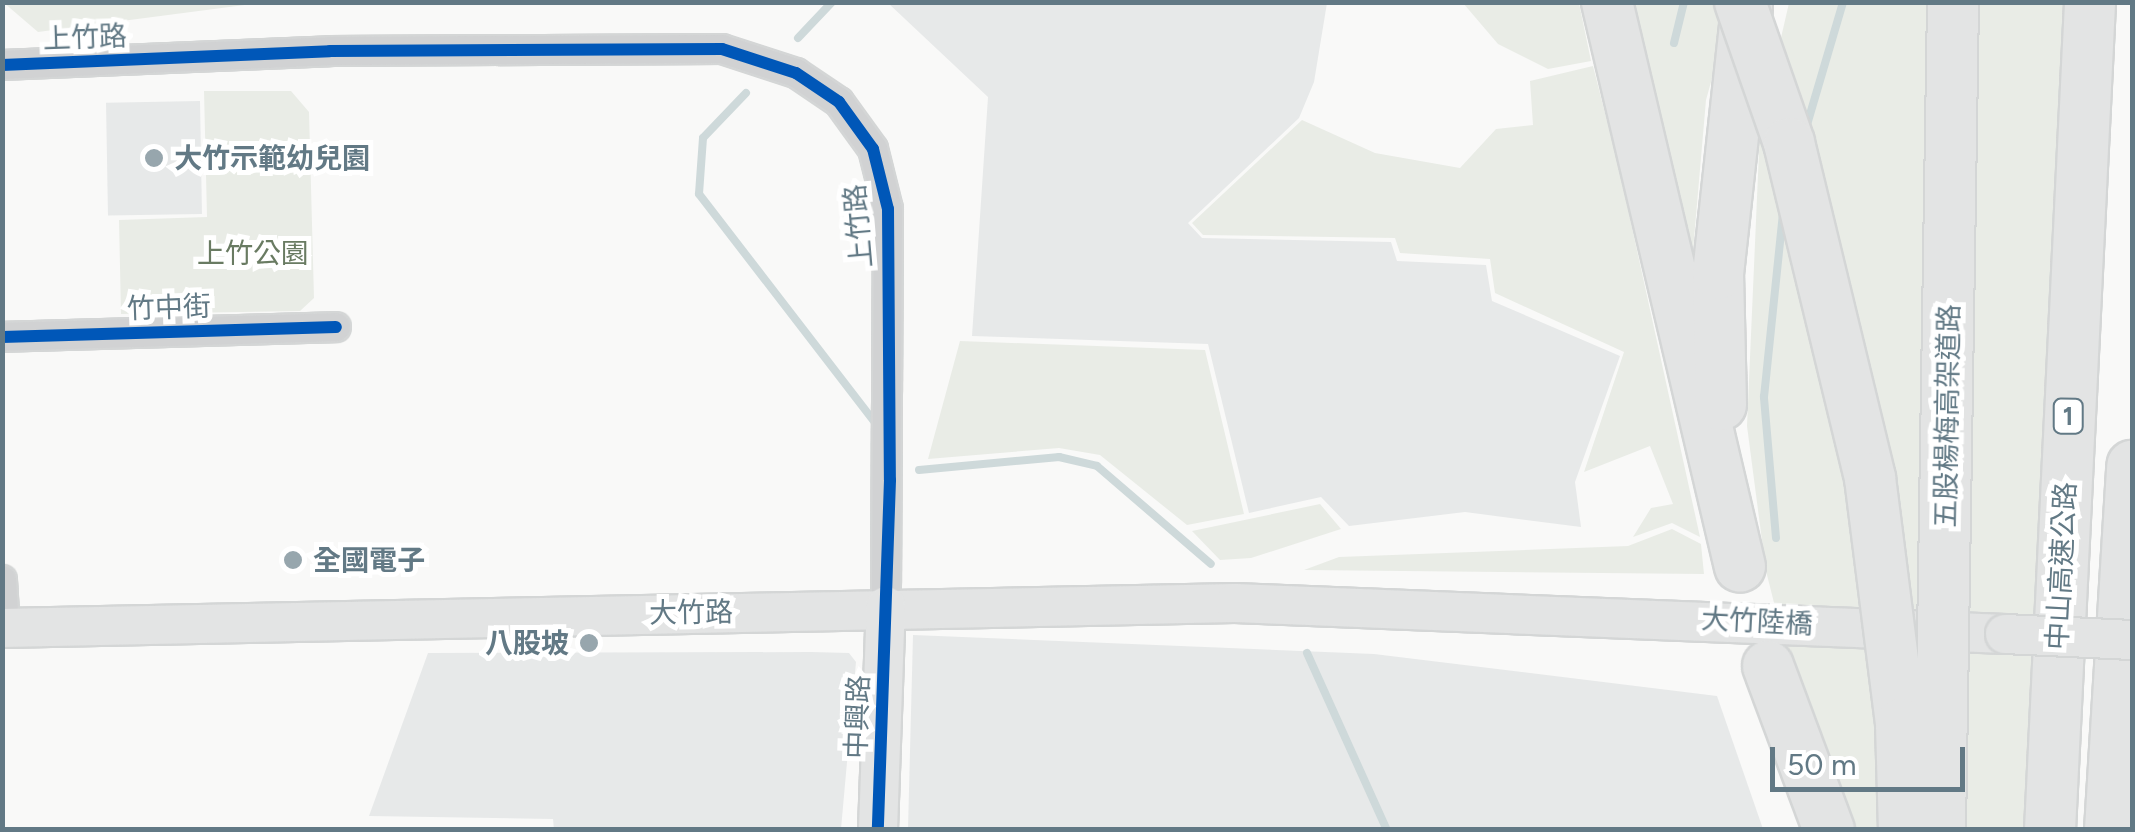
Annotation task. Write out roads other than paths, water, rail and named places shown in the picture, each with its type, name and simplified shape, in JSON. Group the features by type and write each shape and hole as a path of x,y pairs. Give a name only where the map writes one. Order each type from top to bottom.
{"highway":[{"path":"1607,2 1740,567"},
{"path":"1740,2 1789,144 1870,478 1900,724 1904,830"},
{"path":"1724,510 1718,274 1748,2"},
{"name":"五股楊梅高架道路","path":"1940,830 1954,2"},
{"name":"中山高速公路","path":"2050,830 2090,2"},
{"path":"2110,830 2132,466"},
{"path":"1768,666 1829,830"}],"main road":[{"name":"大竹路","path":"4,628 886,606 1380,609"},
{"name":"中興路","path":"878,830 886,606"},
{"name":"大竹陸橋","path":"1380,609 2132,640"}],"street":[{"name":"上竹路","path":"2,65 330,51 722,49 796,73 838,102 874,149 888,209 886,606"},
{"name":"竹中街","path":"2,337 336,326"},
{"path":"2,580 4,628"}],"waterway":[{"path":"798,38 832,2"},
{"path":"1674,43 1684,2"},
{"path":"1806,128 1843,2"},
{"path":"746,93 703,138 699,194 877,425"},
{"path":"1776,538 1764,397 1783,214"},
{"path":"919,470 1059,457 1097,466 1211,564"},
{"path":"1307,653 1387,830"}],"place":[{"name":"大竹示範幼兒園","path":"154,158"},
{"name":"全國電子","path":"293,560"},
{"name":"八股坡","path":"589,643"}],"park label":[{"name":"上竹公園","path":"253,253"}]}
